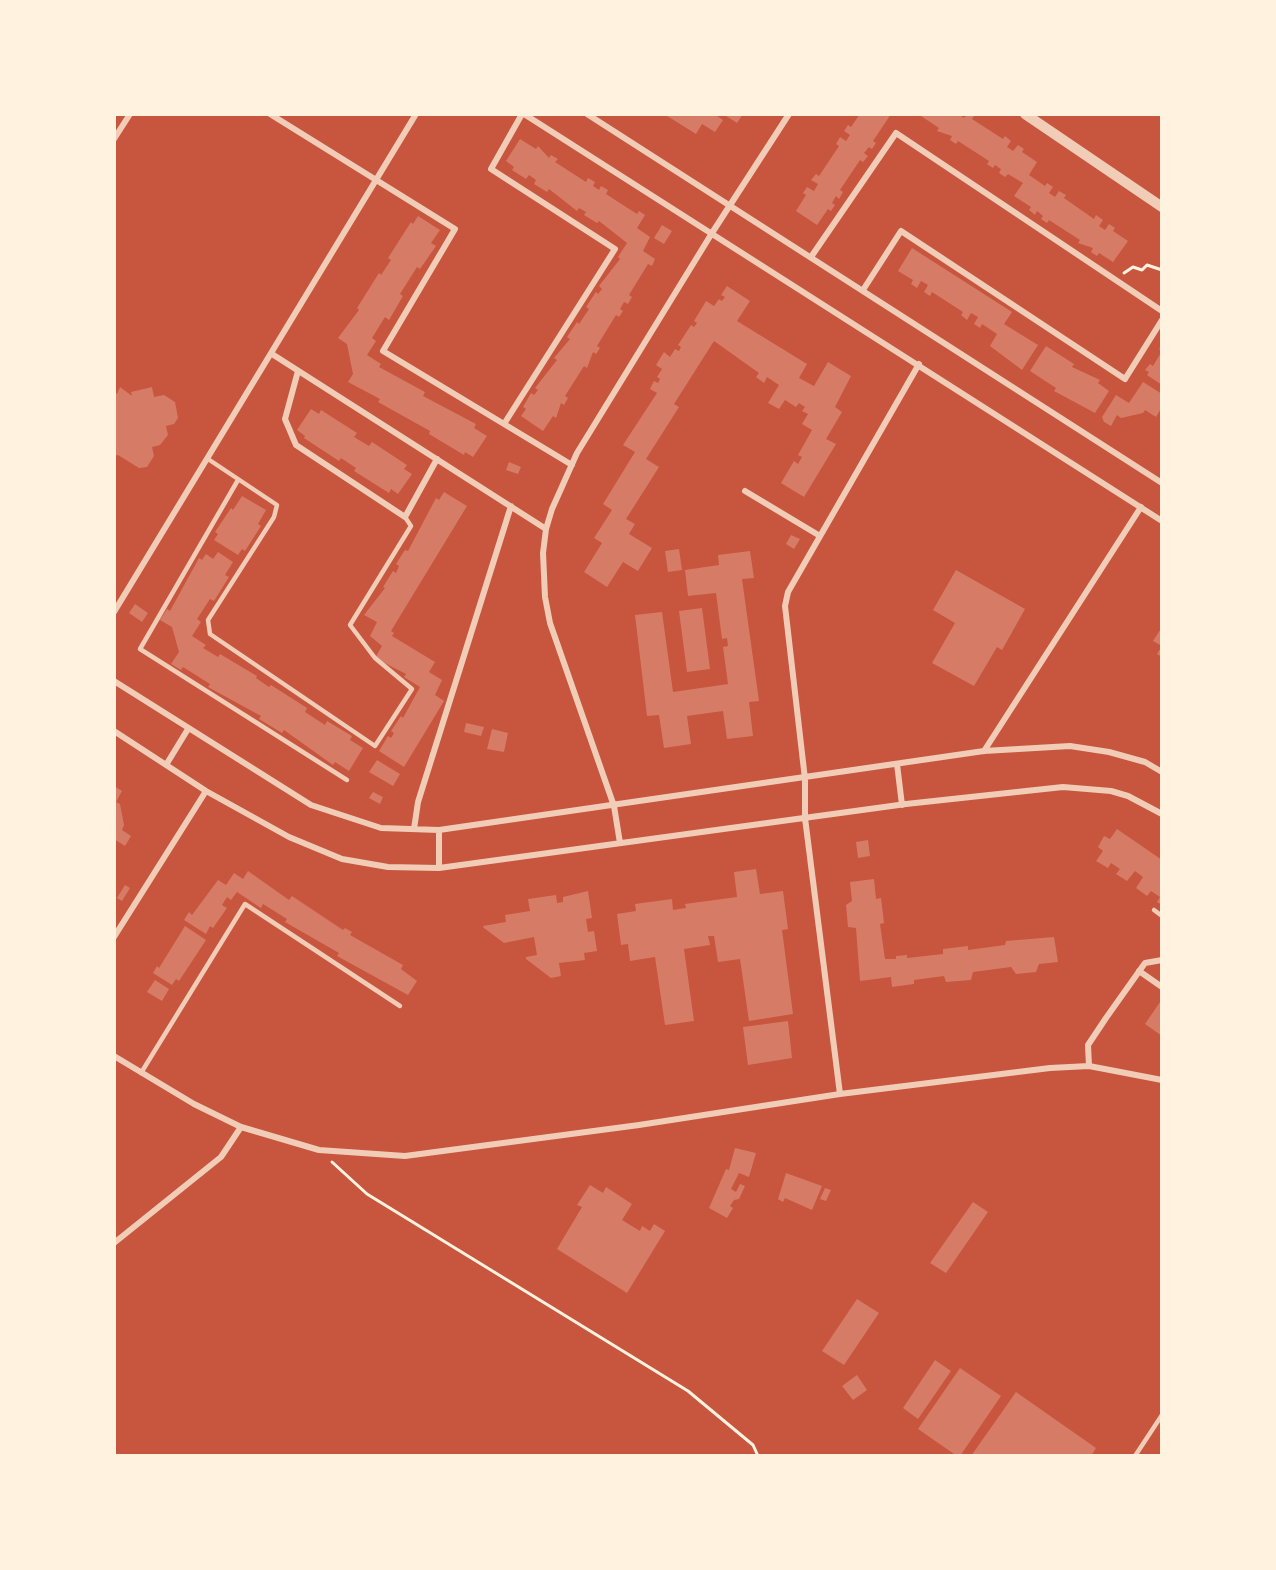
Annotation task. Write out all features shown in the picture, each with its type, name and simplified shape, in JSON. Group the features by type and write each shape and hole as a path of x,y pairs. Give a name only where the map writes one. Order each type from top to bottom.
{"street":[{"path":"114,139 130,114"},
{"path":"270,114 455,229 383,351 572,465"},
{"path":"114,612 416,114"},
{"path":"504,424 615,249 491,170 523,114 919,364 1162,521"},
{"path":"587,114 1160,482 1162,473"},
{"path":"620,843 614,806 550,623 545,597 543,553 546,529 552,509 572,465 613,392 789,114"},
{"path":"1025,114 1162,207"},
{"path":"812,257 896,133 1162,311"},
{"path":"863,290 901,231 1125,379 1162,320"},
{"path":"272,354 546,529"},
{"path":"840,1094 806,818 805,779 785,606 788,592 919,364"},
{"path":"298,371 285,419 296,445 405,517 437,459"},
{"path":"745,491 820,536"},
{"path":"414,829 418,802 510,506"},
{"path":"984,751 1141,507"},
{"path":"114,681 311,805 381,828 439,830 805,779 984,751 1070,746 1110,752 1145,762 1162,772"},
{"path":"166,765 188,729"},
{"path":"114,731 206,790 289,837 342,859 388,867 439,868 902,805 1063,787 1090,787 1128,796 1162,814"},
{"path":"897,764 902,805"},
{"path":"114,937 206,790"},
{"path":"439,830 439,868"},
{"path":"1089,1066 1088,1045 1139,971 1146,963 1162,960"},
{"path":"1139,971 1162,987"},
{"path":"114,1056 241,1127 319,1150 405,1156 639,1125 840,1094 1089,1066 1162,1080"},
{"path":"114,1244 220,1157 241,1127"}],"lane":[{"path":"208,459 277,505 274,517 208,620 210,634 375,746 412,689 375,658 350,625 411,526 405,517"},
{"path":"238,480 140,649 347,780"},
{"path":"141,1073 244,904 400,1006"},
{"path":"1154,910 1162,916"},
{"path":"1135,1456 1162,1415"}],"path":[{"path":"1115,279 1133,267 1142,270 1147,265 1162,270"},
{"path":"319,1150 367,1194 688,1391 753,1445 758,1456"}],"building":[{"path":"664,114 714,114 723,120 715,132 702,124 696,134"},
{"path":"723,114 743,114 737,123"},
{"path":"860,114 891,114 873,141 876,143 872,149 869,147 864,153 868,156 863,162 860,160 840,190 843,192 839,199 836,196 832,203 835,205 831,211 828,209 817,225 796,211 806,195 803,193 807,187 814,191 818,184 811,180 816,174 819,176 839,146 836,144 840,137 846,141 850,135 844,131 848,125 851,127"},
{"path":"918,114 958,114 964,118 967,114 971,114 974,116 972,119 1003,139 1005,136 1011,141 1007,147 1013,151 1018,145 1024,149 1022,152 1037,162 1029,175 1045,186 1047,183 1053,187 1049,193 1055,197 1059,191 1066,195 1064,198 1094,219 1096,215 1103,220 1099,226 1105,230 1109,224 1115,228 1113,231 1128,241 1113,262 1099,253 1097,256 1091,252 1093,248 1078,243 1080,240 1049,220 1047,223 1041,219 1043,216 1037,211 1035,215 1029,210 1031,207 1014,196 1023,183 1008,174 1005,177 999,173 1001,169 995,165 993,168 987,164 989,161 958,141 956,144 950,140 952,136 937,131 939,128"},
{"path":"520,139 536,149 538,146 549,158 551,155 558,159 555,162 586,182 588,178 595,182 593,186 599,190 601,186 608,190 606,194 637,214 639,211 645,215 637,228 650,237 643,251 655,259 652,266 648,264 629,295 632,297 628,304 624,302 620,309 623,311 619,317 616,315 597,346 600,348 596,354 593,352 587,368 584,366 565,396 568,398 564,405 561,403 556,418 553,416 543,431 521,416 526,409 523,407 531,393 534,395 538,390 535,388 557,360 554,358 570,339 567,337 589,309 586,307 596,292 598,294 602,289 599,286 620,259 618,257 627,243 599,221 597,223 584,215 586,212 579,208 577,211 549,189 547,192 534,184 536,180 529,175 526,179 512,170 514,167 506,161"},
{"path":"418,216 440,230 431,243 436,246 420,269 417,267 400,294 403,296 389,320 385,317 372,338 376,341 367,355 381,364 379,367 425,392 423,396 476,424 474,428 487,436 473,457 465,452 464,455 429,434 430,431 378,402 380,399 348,382 353,374 347,344 338,338 359,310 357,308 379,273 381,275 391,260 388,258 411,222 413,224"},
{"path":"662,225 672,231 664,244 654,238"},
{"path":"912,248 1012,312 1004,324 1038,345 1022,370 990,346 997,334 982,324 980,328 974,324 978,317 971,313 967,320 961,315 963,312 932,292 930,296 924,292 928,285 921,281 917,288 911,284 913,280 898,271"},
{"path":"727,286 750,301 737,321 807,364 799,378 814,386 828,362 851,376 835,407 842,412 826,439 836,444 804,497 781,483 794,461 798,464 802,457 798,455 812,430 802,424 808,414 802,411 805,407 799,403 796,407 785,400 779,409 768,403 779,385 767,377 764,383 756,377 759,373 714,341 674,404 679,407 646,459 659,467 626,519 635,524 629,534 652,548 638,571 623,562 607,587 584,572 602,543 594,538 612,510 603,504 635,452 623,445 657,393 650,389 654,381 658,383 660,379 657,377 662,369 656,365 664,352 670,357 675,349 679,351 681,347 678,345 691,325 694,327 697,323 694,321 706,301 714,306 719,299 722,301 725,297 721,295"},
{"path":"1046,346 1074,364 1072,367 1100,380 1098,383 1109,391 1095,413 1054,391 1056,388 1030,371"},
{"path":"1162,351 1162,385 1147,375 1149,372 1145,370 1150,364 1153,366"},
{"path":"1143,382 1162,394 1162,407 1156,417 1145,410 1143,413 1121,418 1117,415 1111,426 1104,422 1102,417 1116,395 1129,403"},
{"path":"120,387 132,396 131,392 152,387 154,397 164,395 175,402 178,418 174,424 166,426 168,435 160,445 152,447 154,456 147,467 139,468 118,455 114,456 114,392 117,394"},
{"path":"311,409 319,414 321,410 357,433 354,437 369,446 372,442 407,465 404,469 412,474 398,494 391,489 389,493 354,471 356,468 341,458 339,461 304,438 305,436 297,430"},
{"path":"509,462 521,467 518,474 506,470"},
{"path":"444,492 467,506 391,631 394,633 392,636 435,662 429,672 442,680 435,695 444,701 404,767 379,751 388,736 391,738 394,733 391,731 401,716 403,718 420,687 404,677 406,674 375,658 382,646 370,636 377,622 364,615 385,588 383,587 393,571 396,573 399,566 396,564 405,550 408,551 436,498 439,500"},
{"path":"242,496 266,510 258,524 261,526 245,551 242,549 238,555 214,540 218,534 215,532"},
{"path":"791,535 800,539 794,549 786,544"},
{"path":"679,549 682,570 668,572 665,551"},
{"path":"750,551 754,578 742,579 759,701 749,702 753,736 727,739 723,711 687,716 691,744 664,748 659,715 647,716 635,615 662,612 673,692 728,684 723,647 728,646 727,638 722,639 716,593 688,596 685,570 719,565 718,555"},
{"path":"218,552 233,562 225,575 229,577 214,601 210,599 197,619 201,622 192,636 206,645 203,648 218,657 220,654 257,676 256,678 269,687 271,685 307,708 305,712 325,725 327,721 352,736 350,740 363,748 349,771 335,762 333,765 284,730 282,733 259,719 261,716 208,687 210,684 183,667 181,670 171,664 179,652 172,627 160,620 167,609 170,611 199,558 202,560 206,554 213,559"},
{"path":"956,570 1025,609 1002,650 997,647 974,686 932,663 955,623 933,610"},
{"path":"135,604 148,613 142,622 129,613"},
{"path":"702,608 710,669 687,672 679,611"},
{"path":"1162,627 1162,646 1153,641"},
{"path":"1162,646 1162,657 1157,654"},
{"path":"466,723 484,727 481,736 464,732"},
{"path":"492,729 508,733 504,752 487,749"},
{"path":"377,760 400,774 393,786 369,772"},
{"path":"114,786 122,791 116,802 120,804 124,825 122,830 131,836 125,846 114,839"},
{"path":"373,792 383,797 380,804 369,798"},
{"path":"1117,829 1162,860 1162,905 1157,902 1160,897 1151,891 1147,896 1136,888 1143,877 1135,871 1127,881 1116,874 1120,869 1111,863 1108,868 1096,861 1103,851 1098,847 1104,836 1110,839"},
{"path":"868,840 870,856 858,858 856,842"},
{"path":"756,869 760,894 783,891 788,929 782,930 793,1014 749,1021 740,959 718,962 714,936 708,936 710,945 684,949 694,1021 665,1025 655,957 630,961 628,944 621,945 617,914 636,911 635,904 672,899 673,910 686,908 685,904 737,897 734,872"},
{"path":"248,871 289,900 292,896 343,930 345,928 352,932 350,935 403,965 401,969 417,981 408,995 337,956 339,953 285,922 287,919 263,904 261,908 237,892 231,900 227,897 222,905 227,908 213,928 210,926 206,934 184,920 189,912 192,915 218,880 226,885 234,873 243,879"},
{"path":"874,879 876,899 881,898 884,923 880,924 885,959 896,959 896,956 907,955 907,958 943,954 943,949 968,946 968,950 1005,945 1006,941 1054,937 1058,962 1039,964 1036,972 1016,974 1011,967 973,972 971,980 946,982 944,976 914,980 914,984 892,987 891,977 860,981 856,928 848,927 846,905 852,901 850,882"},
{"path":"125,885 130,888 122,901 117,898"},
{"path":"588,891 592,918 586,919 588,932 594,931 597,951 584,953 585,960 559,963 561,976 551,978 526,959 526,957 537,955 534,937 504,943 483,926 506,922 505,915 530,911 528,899 556,895 557,903 563,902 563,897"},
{"path":"185,926 206,940 179,981 176,979 172,985 153,973 157,966 159,968"},
{"path":"155,980 169,989 162,1001 147,992"},
{"path":"1160,1002 1162,1004 1162,1036 1145,1024"},
{"path":"788,1021 792,1058 748,1065 743,1027"},
{"path":"735,1148 756,1153 749,1177 739,1173 731,1189 736,1192 740,1184 745,1186 739,1199 734,1200 730,1206 733,1208 727,1218 709,1208 726,1169 729,1170"},
{"path":"786,1173 822,1186 812,1210 785,1198 783,1202 778,1199"},
{"path":"590,1185 603,1193 606,1187 632,1204 622,1220 640,1231 642,1226 650,1231 654,1224 665,1231 627,1293 557,1249 582,1207 577,1205"},
{"path":"825,1188 831,1190 826,1201 820,1199"},
{"path":"973,1202 988,1212 946,1273 930,1263"},
{"path":"857,1299 879,1313 844,1365 822,1351"},
{"path":"935,1360 951,1371 918,1419 903,1408"},
{"path":"960,1368 1001,1396 960,1456 957,1456 918,1429"},
{"path":"857,1375 867,1390 853,1400 842,1386"},
{"path":"1016,1392 1096,1448 1091,1456 971,1456"}]}
